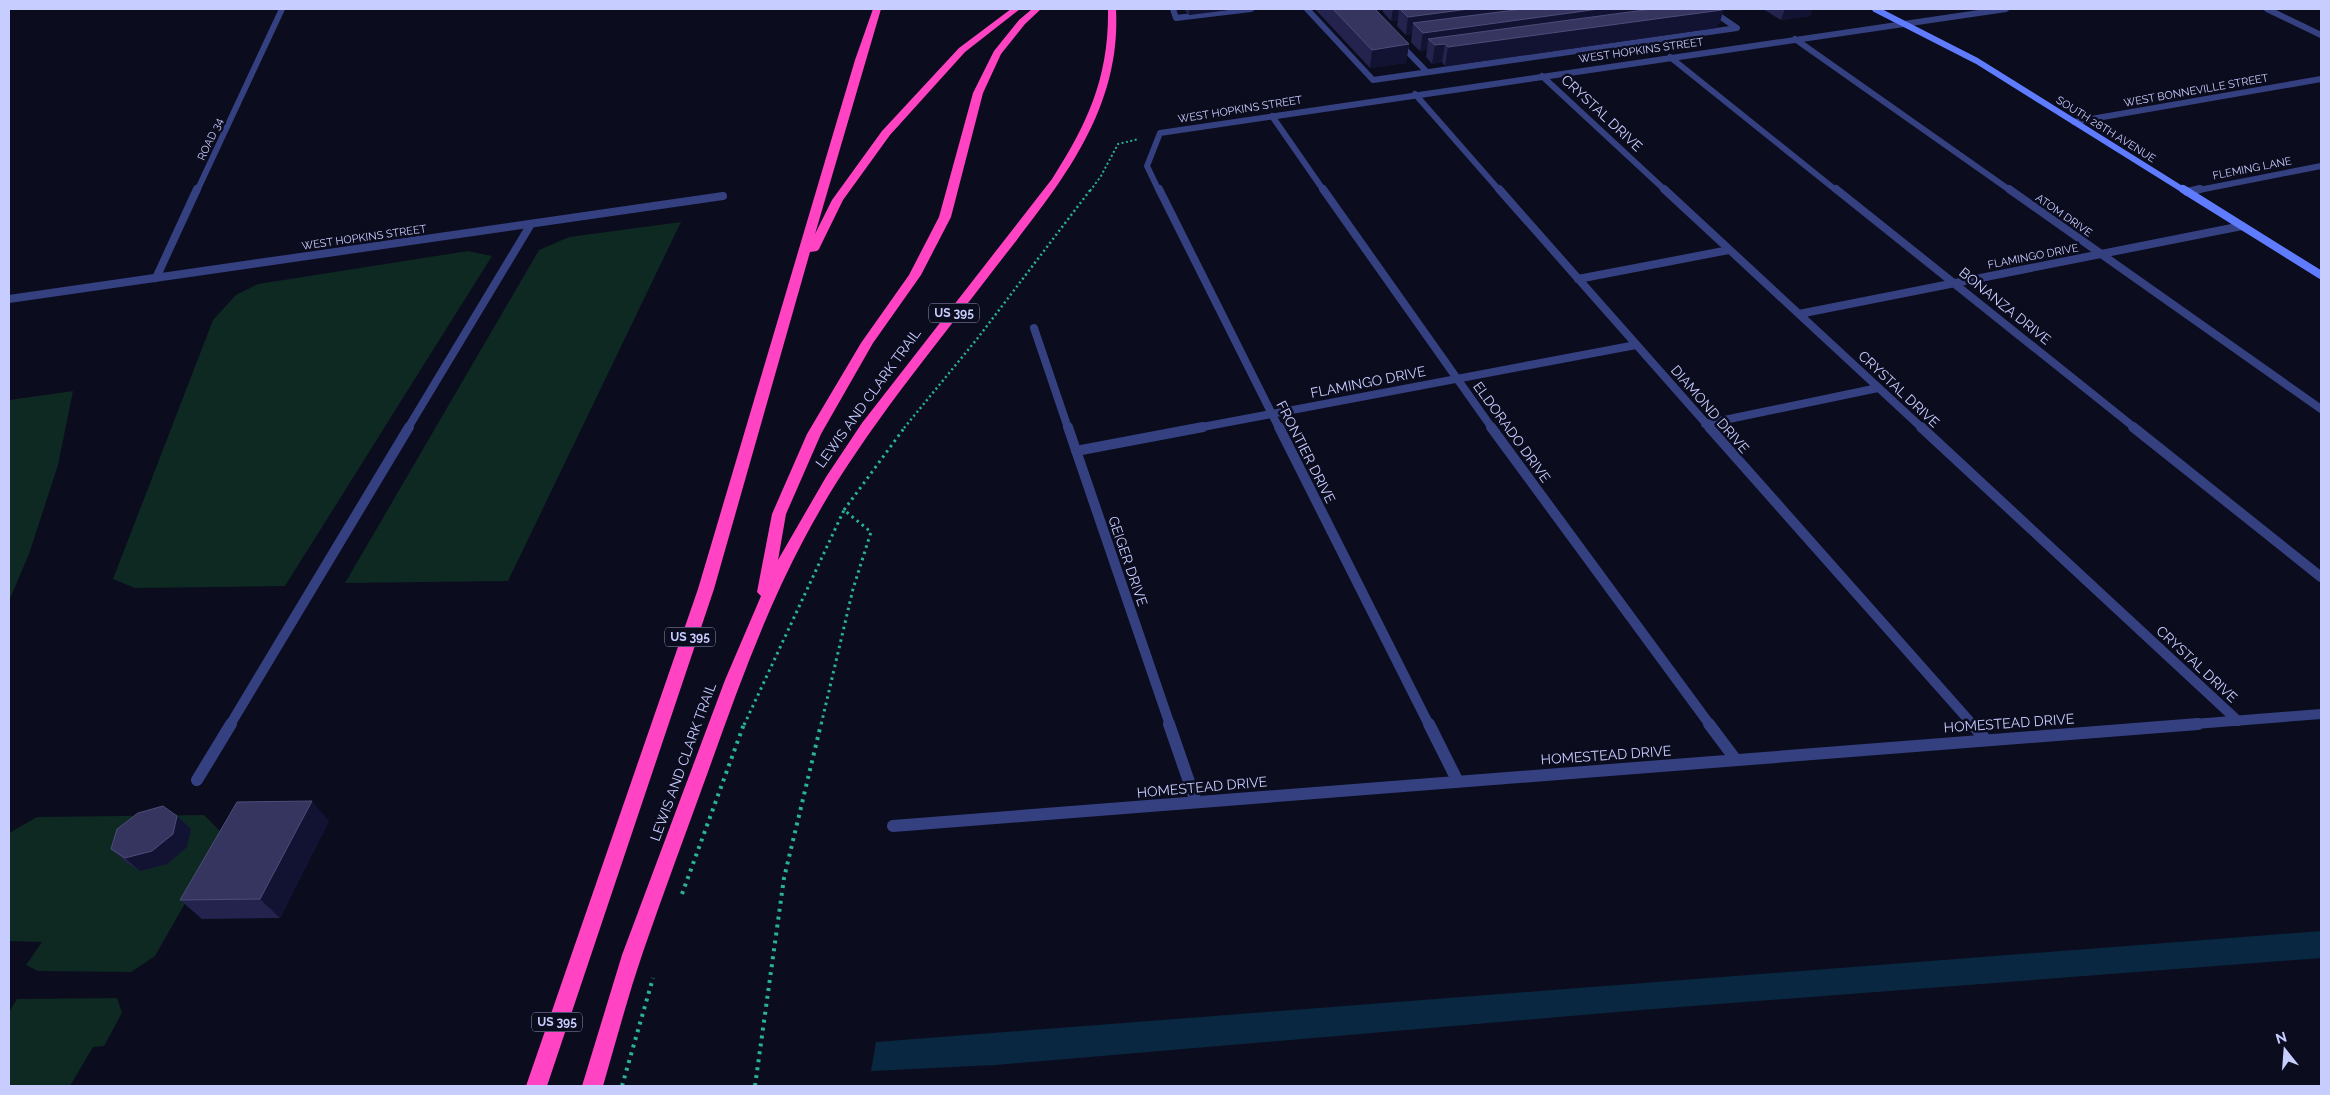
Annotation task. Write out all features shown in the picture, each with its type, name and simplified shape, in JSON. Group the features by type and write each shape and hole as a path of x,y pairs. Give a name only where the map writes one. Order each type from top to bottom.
{"highway":[{"name":"US 395","path":"536,1086 579,957 678,676 706,589 877,9"},
{"path":"786,313 818,238 861,165 886,133 962,50 1016,9"},
{"path":"762,608 779,514 814,434 867,343 915,275 944,217 978,93 997,53 1022,22 1037,9"},
{"name":"LEWIS AND CLARK TRAIL","path":"592,1086 632,955 733,680 762,608 796,539 831,480 867,426 1056,180 1092,122 1104,90 1113,43 1112,9"}],"main road":[{"name":"SOUTH 28TH AVENUE","path":"1875,9 1977,61 2321,275"}],"street":[{"name":"ROAD 34","path":"156,278 282,9"},
{"path":"1173,9 1176,18 1251,9"},
{"path":"1307,9 1372,80 1737,28 1709,9"},
{"name":"WEST HOPKINS STREET","path":"1160,135 1415,94 2006,9"},
{"path":"2266,9 2321,35"},
{"path":"1394,37 1427,72"},
{"name":"ATOM DRIVE","path":"1795,39 2321,409"},
{"name":"BONANZA DRIVE","path":"1670,57 2321,577"},
{"name":"CRYSTAL DRIVE","path":"1542,76 2238,721"},
{"name":"WEST BONNEVILLE STREET","path":"2074,122 2321,79"},
{"name":"DIAMOND DRIVE","path":"1415,94 1986,740"},
{"name":"ELDORADO DRIVE","path":"1272,116 1456,379 1736,760"},
{"name":"FRONTIER DRIVE","path":"1160,135 1147,166 1458,782"},
{"name":"FLEMING LANE","path":"2187,192 2321,166"},
{"name":"WEST HOPKINS STREET","path":"9,299 723,196"},
{"path":"197,780 531,224"},
{"name":"FLAMINGO DRIVE","path":"1799,314 2242,226"},
{"path":"1578,279 1729,250"},
{"name":"GEIGER DRIVE","path":"1034,328 1196,802"},
{"name":"FLAMINGO DRIVE","path":"1076,451 1636,345"},
{"path":"1705,424 1878,388"},
{"name":"HOMESTEAD DRIVE","path":"892,826 2321,714"}],"path":[{"path":"679,901 748,714 844,510 909,422 977,339 1101,176 1118,144 1160,135"},
{"path":"755,1086 784,878 853,589 871,532 844,510"},
{"path":"622,1086 654,976"}],"green space":[{"path":"681,222 508,581 345,583 539,250 569,237"},
{"path":"468,251 492,256 285,586 135,588 113,579 213,320 236,295 258,284"},
{"path":"73,391 58,465 29,554 9,601 9,400"},
{"path":"204,815 224,835 155,956 131,972 38,971 26,965 42,942 9,941 9,833 37,817"},
{"path":"117,998 122,1013 104,1046 93,1047 70,1086 9,1086 9,1012 17,999"}],"water":[{"path":"2321,931 2321,958 1641,1010 996,1065 871,1071 876,1042"}],"building":[{"path":"1333,9 1375,9 1409,44 1372,50"},
{"path":"1400,9 1469,9 1408,17"},
{"path":"1523,9 1599,9 1423,33 1413,23"},
{"path":"1652,9 1722,10 1448,47 1445,44 1435,45 1428,39"},
{"path":"312,801 260,899 180,900 237,802"},
{"path":"163,806 177,816 173,834 152,851 125,858 111,849 117,829 138,813"}]}
